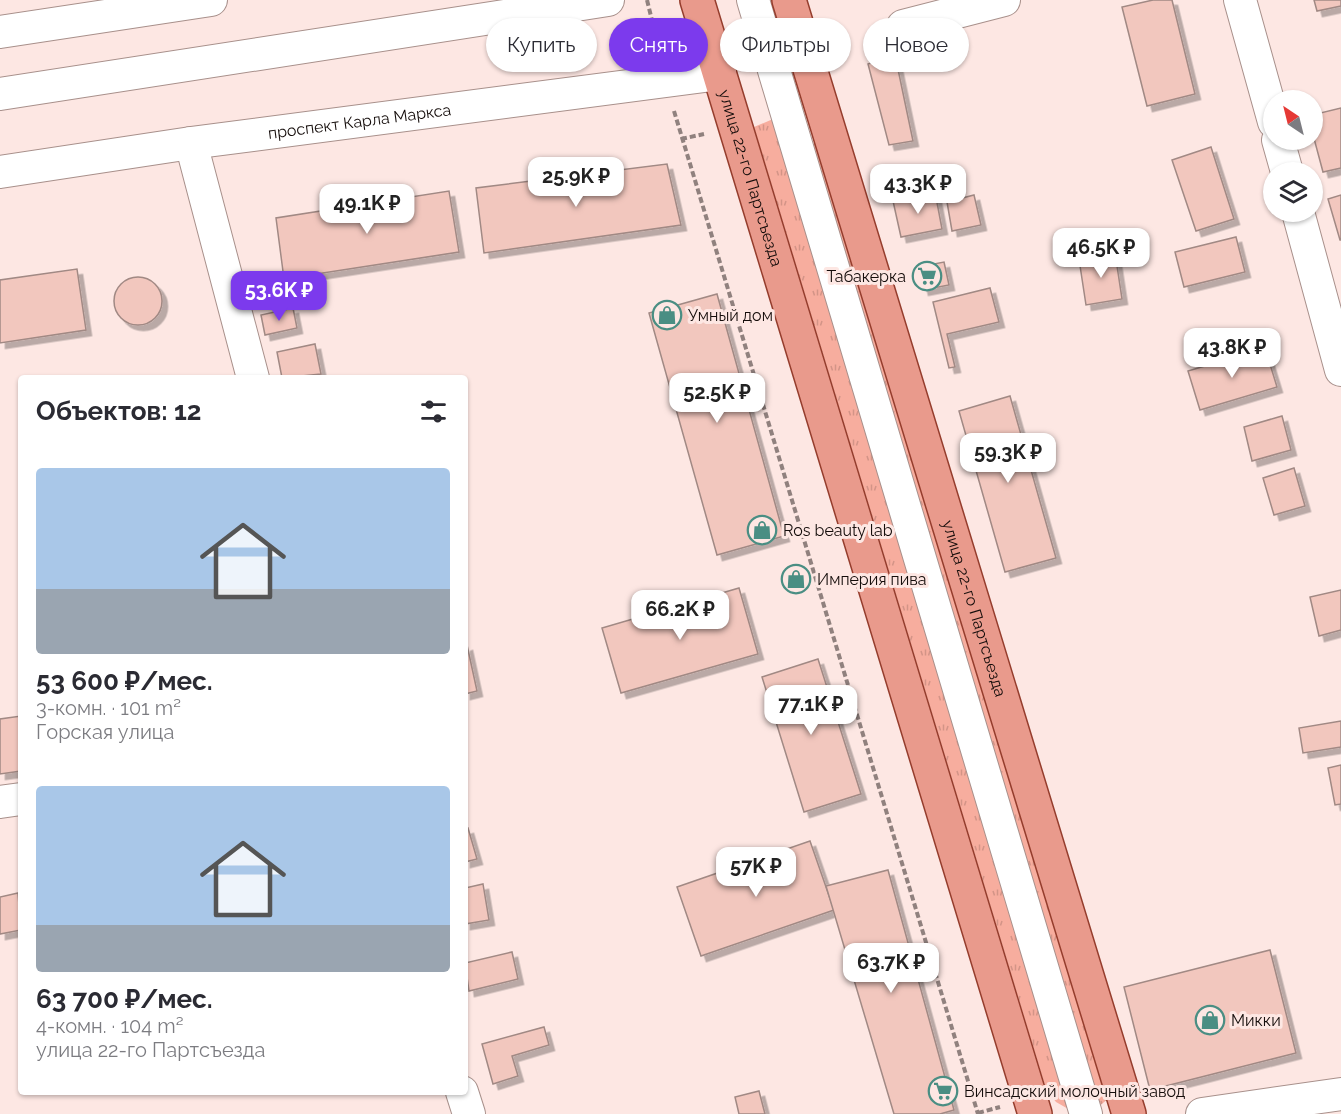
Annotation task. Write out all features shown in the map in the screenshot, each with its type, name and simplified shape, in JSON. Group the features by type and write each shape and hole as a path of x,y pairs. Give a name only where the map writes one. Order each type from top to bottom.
{"main road":[{"name":"улица 22-го Партсъезда","path":"697,0 1035,1114"},
{"name":"улица 22-го Партсъезда","path":"789,0 1129,1114"}],"street":[{"path":"0,32 211,0"},
{"path":"0,94 608,0"},
{"path":"753,0 1086,1114"},
{"path":"934,18 1004,0"},
{"path":"1240,0 1265,90"},
{"name":"проспект Карла Маркса","path":"0,172 191,143 720,74"},
{"path":"191,143 253,375"},
{"path":"1301,222 1341,370"},
{"path":"0,802 18,799"},
{"path":"1202,1114 1341,1094"},
{"path":"463,1095 469,1114"}],"path":[{"path":"647,0 681,139 978,1114"}],"green space":[{"path":"773,119 1077,1114 1056,1102 1046,1089 754,127"},
{"path":"818,121 1110,1097 1096,1109 812,152"}],"building":[{"path":"1153,0 1172,0 1195,94 1147,106 1122,7"},
{"path":"1314,0 1341,0 1341,6 1317,11"},
{"path":"870,72 899,72 913,141 889,145"},
{"path":"1341,108 1341,168 1323,172 1323,162 1320,162 1317,150 1323,150 1323,112"},
{"path":"1211,147 1234,219 1196,231 1172,160"},
{"path":"667,164 681,225 484,253 476,188"},
{"path":"449,191 459,252 284,279 276,218"},
{"path":"935,192 942,229 901,237 893,201"},
{"path":"974,195 981,225 952,231 947,202"},
{"path":"1341,195 1341,240 1340,240 1328,199"},
{"path":"1236,237 1245,272 1184,287 1175,252"},
{"path":"1115,253 1122,299 1086,305 1079,259"},
{"path":"944,262 949,285 923,290 918,267"},
{"path":"77,269 86,330 0,343 0,280"},
{"path":"138,277 155,284 162,301 155,318 138,325 121,318 114,301 121,284"},
{"path":"990,288 999,322 947,334 955,367 949,368 933,302"},
{"path":"717,294 784,536 717,555 649,313"},
{"path":"293,308 297,328 265,335 261,315"},
{"path":"315,344 321,374 281,375 277,352"},
{"path":"1265,348 1277,387 1200,410 1188,371"},
{"path":"1010,396 1056,558 1005,572 959,411"},
{"path":"1282,416 1291,450 1252,461 1244,427"},
{"path":"1294,468 1305,506 1274,515 1263,478"},
{"path":"739,588 758,654 621,693 602,628"},
{"path":"1341,590 1341,630 1319,636 1310,597"},
{"path":"468,650 477,691 468,693"},
{"path":"818,659 861,794 804,812 762,677"},
{"path":"18,716 18,771 0,774 0,719"},
{"path":"1341,721 1341,747 1303,753 1299,728"},
{"path":"1341,765 1341,804 1335,805 1328,768"},
{"path":"468,828 477,859 468,861"},
{"path":"810,841 834,910 701,956 677,887"},
{"path":"888,870 954,1110 940,1114 894,1114 826,886"},
{"path":"483,884 489,920 468,924 468,887"},
{"path":"18,893 18,931 0,934 0,897"},
{"name":"Микки","path":"1270,950 1296,1053 1150,1090 1124,987"},
{"path":"512,952 518,979 469,991 468,962"},
{"path":"544,1027 549,1045 512,1056 518,1076 493,1084 482,1044"},
{"path":"759,1091 765,1114 739,1114 735,1097"}],"place":[{"name":"Табакерка","path":"927,276"},
{"name":"Умный дом","path":"667,315"},
{"name":"Ros beauty lab","path":"762,530"},
{"name":"Империя пива","path":"796,579"},
{"name":"Микки","path":"1210,1020"},
{"name":"Винсадский молочный завод","path":"943,1091"}]}
